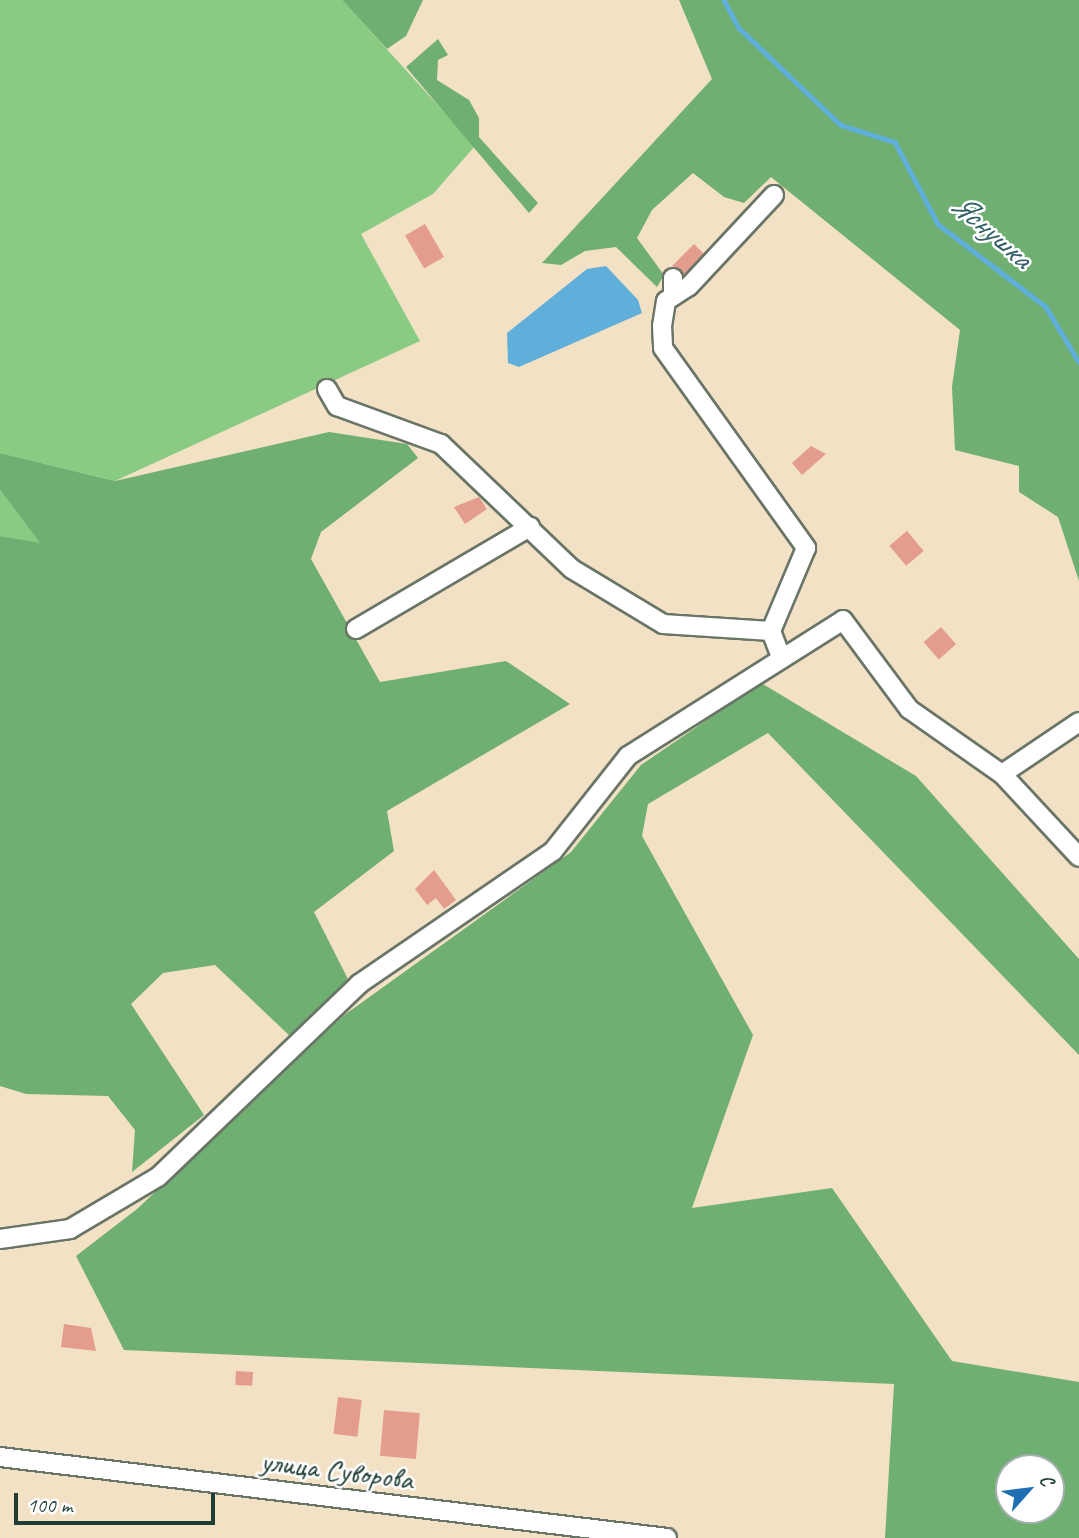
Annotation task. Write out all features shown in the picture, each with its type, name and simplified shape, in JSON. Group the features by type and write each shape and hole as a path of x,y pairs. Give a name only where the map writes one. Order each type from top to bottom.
{"street":[{"path":"774,195 666,301 663,348 806,548 771,631 781,657"},
{"path":"673,278 668,283 673,296"},
{"path":"327,388 337,406 441,444 572,569 663,624 771,631"},
{"path":"356,629 530,527"},
{"path":"0,1239 70,1229 158,1177 359,984 553,851 628,756 843,620 909,709 1002,774 1079,857"},
{"path":"1002,774 1079,722"},
{"name":"улица Суворова","path":"0,1457 667,1538"}],"green space":[{"path":"0,0 342,0 475,146 433,194 361,234 420,341 115,481 0,453"},
{"path":"342,0 423,0 406,36 387,49"},
{"path":"679,0 1079,0 1079,581 1058,517 1019,492 1019,466 955,450 952,387 960,330 771,177 744,203 724,197 693,173 652,210 637,238 664,275 657,287 616,247 585,251 561,265 542,263 712,79"},
{"path":"438,39 448,55 438,60 437,80 469,100 479,118 479,137 538,203 529,213 406,67"},
{"path":"329,432 407,444 418,458 321,532 311,559 380,682 506,661 570,704 387,811 394,851 314,912 351,985 292,1038 215,965 163,973 131,1004 204,1115 132,1172 135,1130 108,1096 26,1094 0,1086 0,536 40,543 0,490 0,453 115,481"},
{"path":"0,490 41,544 0,536"},
{"path":"761,683 916,776 1079,959 1079,1055 768,733 648,804 642,836 753,1035 692,1208 832,1188 952,1361 1079,1382 1079,1538 885,1538 894,1384 124,1350 76,1256 137,1209 343,1016 571,852 641,765"}],"water":[{"path":"606,266 638,300 642,313 519,367 508,363 507,333 587,269"}],"building":[{"path":"425,224 444,257 424,268 405,236"},
{"path":"694,244 705,255 683,277 672,266"},
{"path":"811,446 826,454 802,475 792,463"},
{"path":"479,497 487,509 465,524 454,507"},
{"path":"907,531 924,551 906,566 889,546"},
{"path":"941,627 956,644 939,659 924,642"},
{"path":"434,870 456,900 444,909 436,898 427,905 415,889"},
{"path":"64,1324 91,1328 96,1351 61,1347"},
{"path":"236,1371 253,1372 252,1386 235,1385"},
{"path":"338,1397 362,1400 357,1437 333,1434"},
{"path":"384,1410 420,1413 416,1459 380,1456"}],"waterway":[{"name":"Яснушка","path":"724,0 739,28 841,125 895,142 938,224 1046,307 1079,362"}]}
